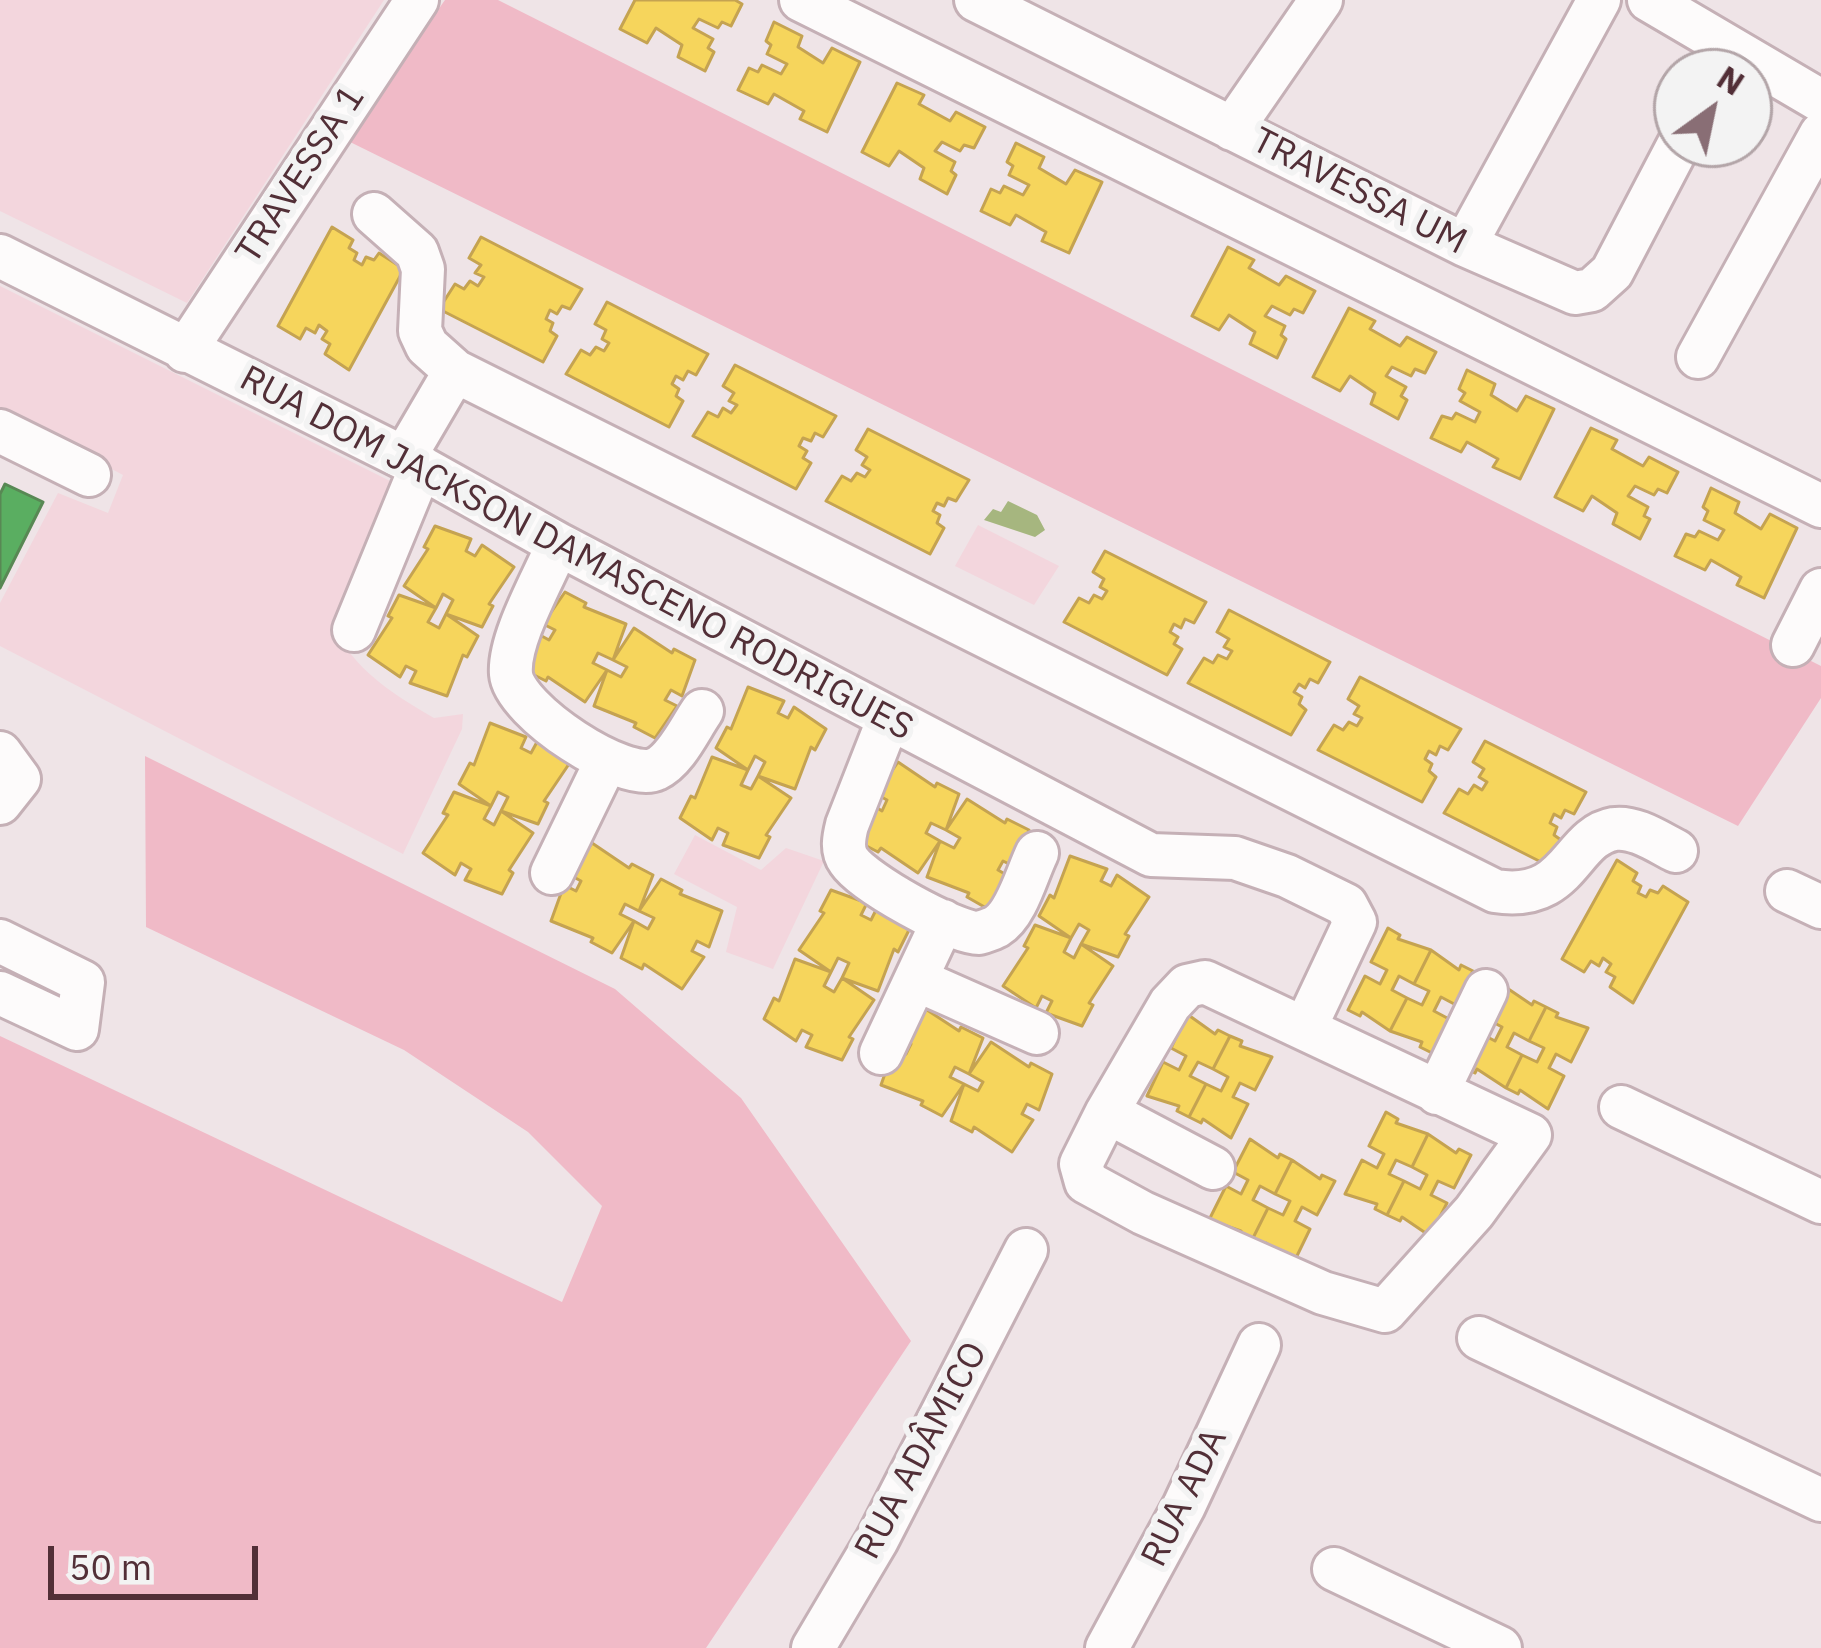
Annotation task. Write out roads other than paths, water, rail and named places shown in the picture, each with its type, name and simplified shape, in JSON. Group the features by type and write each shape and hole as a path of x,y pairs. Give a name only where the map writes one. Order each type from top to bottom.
{"street":[{"name":"TRAVESSA 1","path":"185,350 417,0"},
{"path":"801,0 1821,506"},
{"name":"TRAVESSA UM","path":"976,0 1027,11 1232,128 1558,289 1592,290 1612,272 1666,168"},
{"path":"1232,128 1321,0"},
{"path":"1466,245 1599,0"},
{"path":"1649,0 1709,48"},
{"path":"1773,80 1821,101"},
{"path":"1698,356 1821,134"},
{"path":"374,214 417,252 424,269 420,331 427,346 455,371 1495,891 1517,895 1541,888 1611,829 1643,835 1676,851"},
{"name":"RUA DOM JACKSON DAMASCENO RODRIGUES","path":"0,256 412,462 558,544 1151,855 1235,858 1287,876 1346,905 1355,922 1305,1028"},
{"path":"354,630 412,462 455,371"},
{"path":"1,433 89,475"},
{"path":"558,544 512,652 515,694 538,718 607,760 640,772 656,770 670,757 702,711"},
{"path":"1793,645 1821,590"},
{"path":"889,718 842,842 848,861 943,921 977,933 995,928 1006,918 1037,853"},
{"path":"0,753 19,779 0,803"},
{"path":"551,874 607,760"},
{"path":"881,1053 943,921"},
{"path":"0,941 83,982 76,1029 0,993"},
{"path":"917,980 1037,1033"},
{"path":"1205,982 1437,1094 1530,1135 1474,1212 1385,1311 1323,1294 1143,1213 1086,1182 1082,1164 1107,1112 1171,1004 1187,986 1205,982"},
{"path":"1437,1094 1486,991"},
{"path":"1621,1107 1821,1202"},
{"path":"1107,1112 1213,1168"},
{"name":"RUA ADÂMICO","path":"813,1648 877,1540 1026,1250"},
{"path":"1479,1338 1821,1500"},
{"name":"RUA ADA","path":"1107,1648 1184,1506 1259,1346"},
{"path":"1334,1569 1500,1648"}]}
